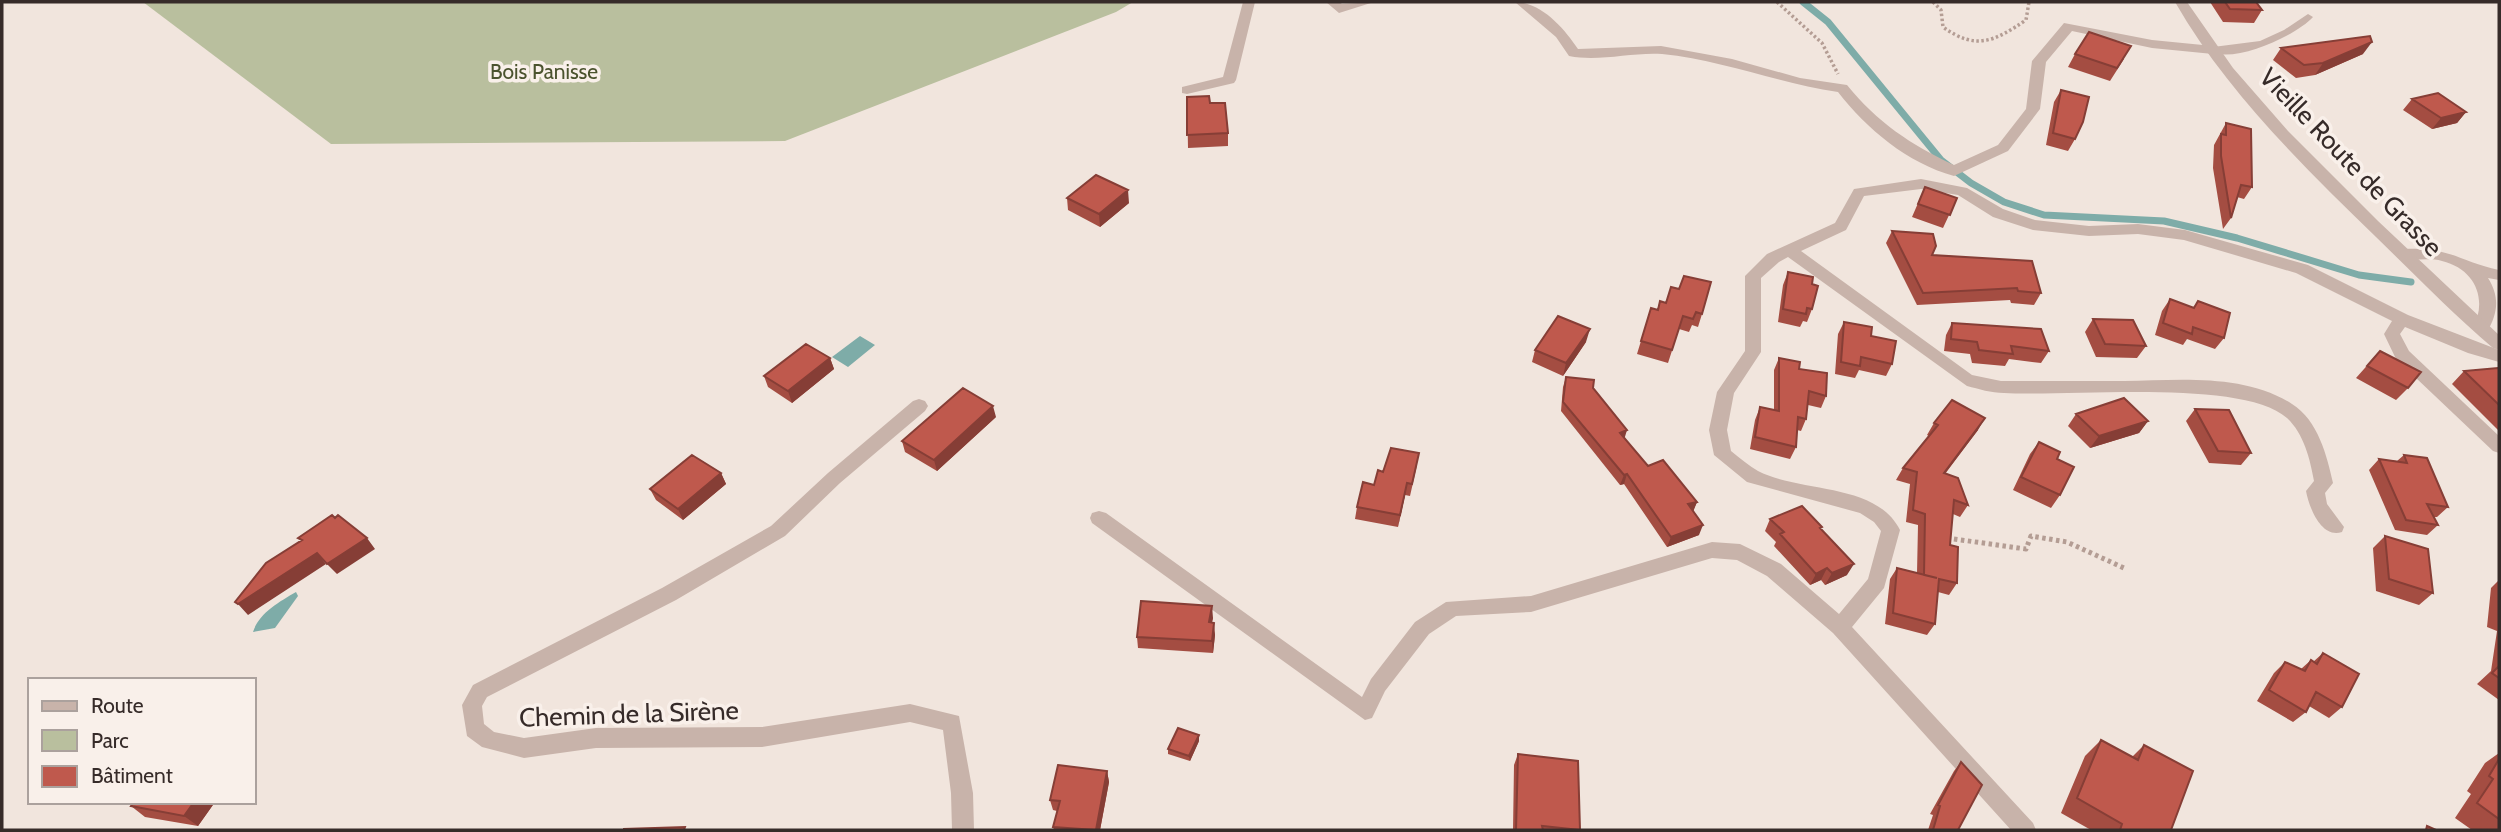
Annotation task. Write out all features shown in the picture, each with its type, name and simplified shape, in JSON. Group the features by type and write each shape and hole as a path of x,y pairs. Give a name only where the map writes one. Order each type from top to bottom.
{"street":[{"path":"1187,90 1229,80 1249,2"},
{"path":"1332,2 1339,9 1368,2"},
{"path":"1521,2 1561,34 1574,52 1661,50 1732,63 1799,82 1842,89 1864,117 1900,146 1954,171 2003,148 2033,109 2039,61 2068,26 2152,44 2213,50"},
{"name":"Vieille Route de Grasse","path":"2181,2 2213,50 2287,137 2344,197 2499,344"},
{"path":"1840,627 1877,582 1891,530 1881,517 1866,507 1753,477 1723,455 1718,430 1727,392 1753,352 1753,276 1773,258 1841,226 1859,192 1921,184 1962,191 1998,213 2033,225 2089,230 2138,229 2185,235 2302,269 2402,319 2474,349 2499,356"},
{"path":"1790,251 1967,380 2001,387 2205,387 2256,396 2287,409 2307,432 2320,463 2324,483 2315,491 2316,499 2318,507 2334,527"},
{"path":"2404,254 2424,253 2449,257 2478,275 2493,290 2490,316 2481,328"},
{"path":"2472,270 2499,275"},
{"path":"2402,319 2392,334 2402,355 2499,446"},
{"name":"Chemin de la Sirène","path":"919,406 834,478 778,531 668,594 480,691 471,705 474,729 489,740 524,748 596,738 762,737 911,713 952,723 963,830"},
{"path":"1099,518 1365,711 1378,685 1422,628 1453,608 1531,604 1712,550 1740,552 1774,570 1840,627 2025,830"}],"lane":[{"path":"2213,50 2231,50 2273,41 2308,17"}],"path":[{"path":"1777,2 1800,20 1834,56 1842,89"},
{"path":"1933,2 1941,10 1943,27 1957,39 1976,43 1994,40 2026,20 2029,2"},
{"path":"1941,537 2026,548 2031,536 2067,542 2124,568"}],"green space":[{"name":"Bois Panisse","path":"143,2 1133,2 1116,12 785,141 331,144"}],"water":[{"path":"860,336 875,345 848,367 832,357"},
{"path":"296,592 298,596 275,628 253,632 265,614"}],"building":[{"path":"2225,2 2256,2 2262,10 2230,9"},
{"path":"2089,32 2131,46 2117,68 2075,54"},
{"path":"2370,36 2372,42 2323,63 2304,65 2281,48"},
{"path":"2061,90 2089,97 2083,122 2075,139 2053,133"},
{"path":"2438,93 2466,112 2441,118 2412,99"},
{"path":"1209,96 1210,103 1225,103 1228,133 1187,135 1187,97"},
{"path":"2226,123 2251,129 2252,187 2241,185 2231,218 2221,156 2221,134 2226,135"},
{"path":"1096,175 1128,190 1099,214 1067,198"},
{"path":"1925,187 1957,198 1950,215 1918,204"},
{"path":"1892,231 1933,234 1936,246 1932,255 2032,261 2041,293 2018,291 2017,288 1923,293"},
{"path":"1788,272 1813,277 1812,284 1818,286 1812,309 1807,308 1806,314 1783,309"},
{"path":"1684,276 1711,282 1702,314 1696,312 1693,319 1683,316 1672,350 1641,341 1651,308 1658,310 1660,301 1666,303 1671,287 1679,289"},
{"path":"2170,299 2194,308 2198,301 2230,313 2224,338 2193,327 2192,334 2163,323"},
{"path":"1558,316 1590,329 1566,363 1535,350"},
{"path":"2093,319 2133,320 2146,346 2105,344"},
{"path":"1844,322 1872,327 1871,336 1896,341 1892,364 1861,357 1860,366 1841,362"},
{"path":"1952,323 2041,329 2049,351 2011,346 2013,354 1979,350 1977,342 1951,339"},
{"path":"806,344 830,358 788,391 764,376"},
{"path":"2380,351 2421,372 2408,388 2367,366"},
{"path":"1779,358 1800,362 1799,369 1827,373 1826,396 1809,391 1806,419 1798,417 1796,447 1755,437 1760,407 1779,411"},
{"path":"2499,369 2499,405 2464,371"},
{"path":"1566,377 1594,380 1593,388 1627,430 1620,433 1648,466 1663,460 1697,502 1688,504 1703,525 1671,537 1627,474 1624,475 1563,402"},
{"path":"963,388 993,406 934,460 902,441"},
{"path":"2124,398 2148,421 2099,436 2076,414"},
{"path":"1952,400 1985,418 1944,473 1958,478 1968,505 1954,500 1950,545 1958,547 1957,583 1939,579 1935,624 1893,613 1897,568 1924,575 1925,514 1913,510 1917,472 1903,468 1938,425 1934,423"},
{"path":"2195,409 2229,410 2251,453 2218,451"},
{"path":"2039,442 2060,452 2057,459 2074,467 2060,495 2021,477"},
{"path":"1391,448 1419,453 1412,484 1407,483 1400,515 1357,507 1363,482 1374,485 1378,470 1383,472"},
{"path":"692,455 721,473 678,509 650,489"},
{"path":"2404,455 2427,458 2448,507 2427,504 2438,525 2406,520 2379,459 2407,463"},
{"path":"1802,506 1854,564 1832,573 1827,568 1816,574 1780,534 1784,532 1770,519"},
{"path":"332,515 335,518 338,515 367,538 327,564 317,553 238,604 235,602 266,563 302,540 298,538"},
{"path":"2385,536 2428,549 2433,593 2389,579"},
{"path":"1141,601 1212,606 1209,622 1214,623 1212,641 1137,637"},
{"path":"2323,653 2359,674 2342,707 2316,692 2306,712 2269,690 2285,662 2305,671 2311,660 2317,664"},
{"path":"2499,666 2499,678 2492,673"},
{"path":"1178,728 1199,735 1189,756 1168,749"},
{"path":"2101,740 2138,760 2144,745 2193,771 2171,830 2120,830 2122,824 2077,798"},
{"path":"1518,754 1578,761 1580,830 1542,826 1543,830 1516,830"},
{"path":"2499,759 2499,819 2477,803 2493,779 2489,776"},
{"path":"1961,762 1982,785 1958,830 1933,830 1940,806 1938,805"},
{"path":"1058,765 1107,771 1096,830 1053,827 1060,801 1050,800"},
{"path":"132,804 193,804 184,816 131,806"},
{"path":"685,827 684,830 624,830 624,829"}],"waterway":[{"path":"1803,2 1828,22 1941,160 1971,183 2004,202 2044,215 2164,221 2237,238 2359,275 2411,282"}]}
